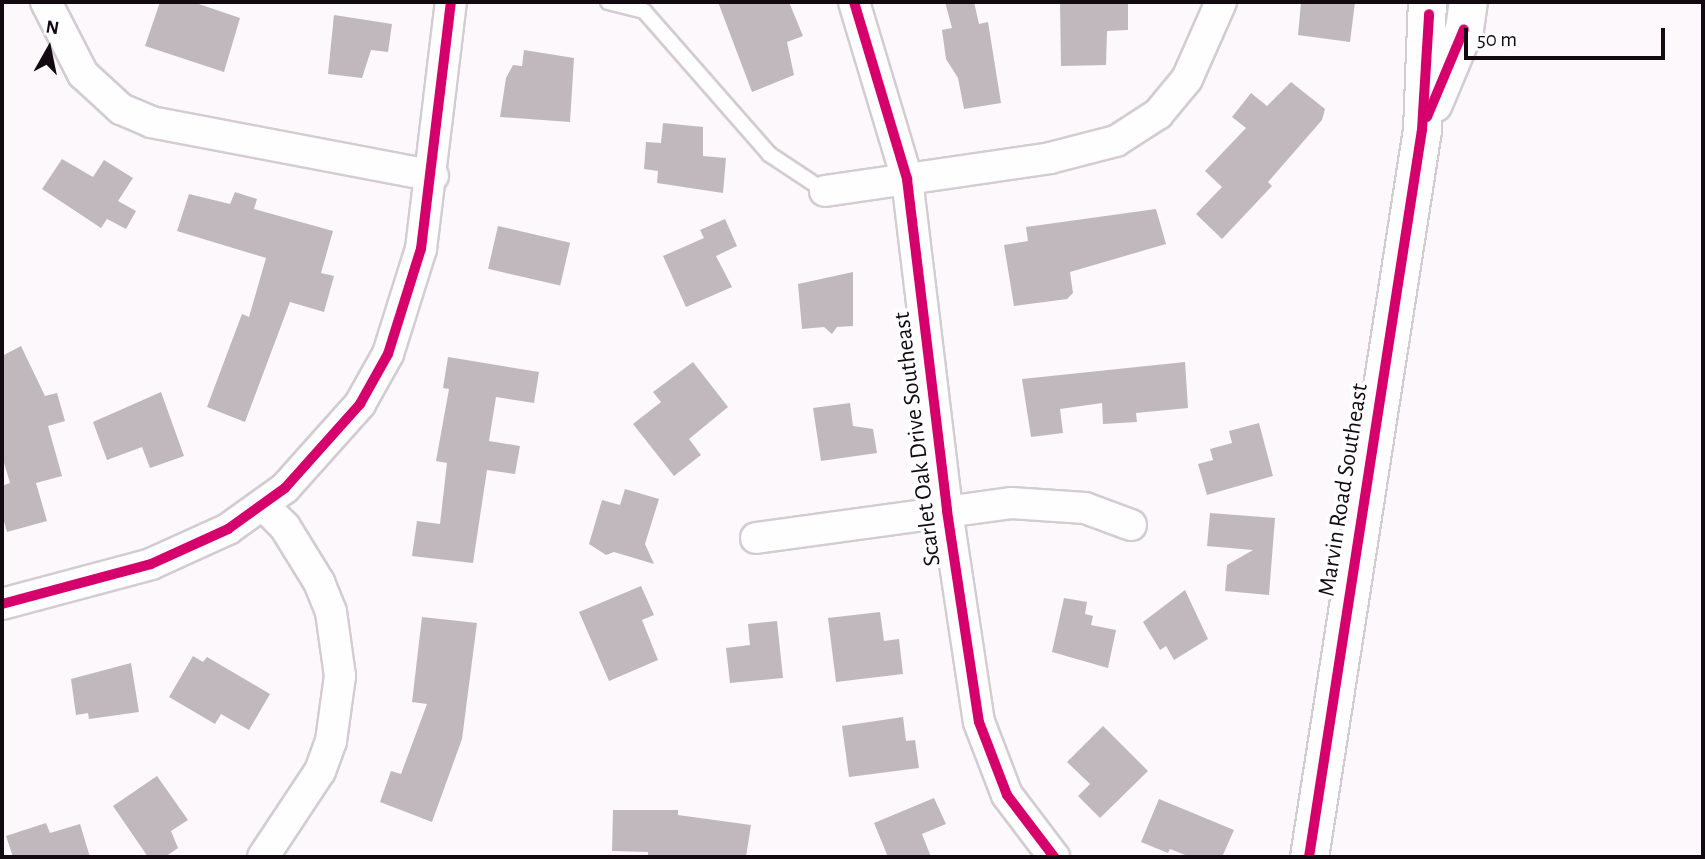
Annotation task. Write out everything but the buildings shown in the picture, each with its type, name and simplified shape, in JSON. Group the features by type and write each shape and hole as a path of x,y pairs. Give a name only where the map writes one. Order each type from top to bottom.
{"street":[{"path":"46,2 68,53 105,99 121,109 164,125 433,176"},
{"path":"2,604 151,564 203,542 263,505 326,449 388,354 412,289 433,176 451,2"},
{"name":"Scarlet Oak Drive Southeast","path":"854,2 907,179 947,510 988,754 1007,795 1055,857"},
{"path":"825,191 1050,158 1115,141 1158,114 1187,79 1221,2"},
{"name":"Marvin Road Southeast","path":"1309,857 1422,130 1427,2"},
{"name":"Marvin Road Southeast","path":"1422,130 1464,29 1468,2"},
{"path":"756,538 1011,503 1085,508 1131,525"},
{"path":"263,505 291,536 319,582 331,612 340,676 338,709 320,771 263,857"}],"lane":[{"path":"608,2 644,11 769,154 825,191"}],"cycle path":[{"path":"2,604 151,564 228,529 285,488 360,404 388,354 421,249 451,2"},
{"path":"854,2 907,179 947,511 979,722 1007,795 1054,857"},
{"path":"1309,857 1422,130 1429,14"},
{"path":"1427,117 1464,29"}]}
